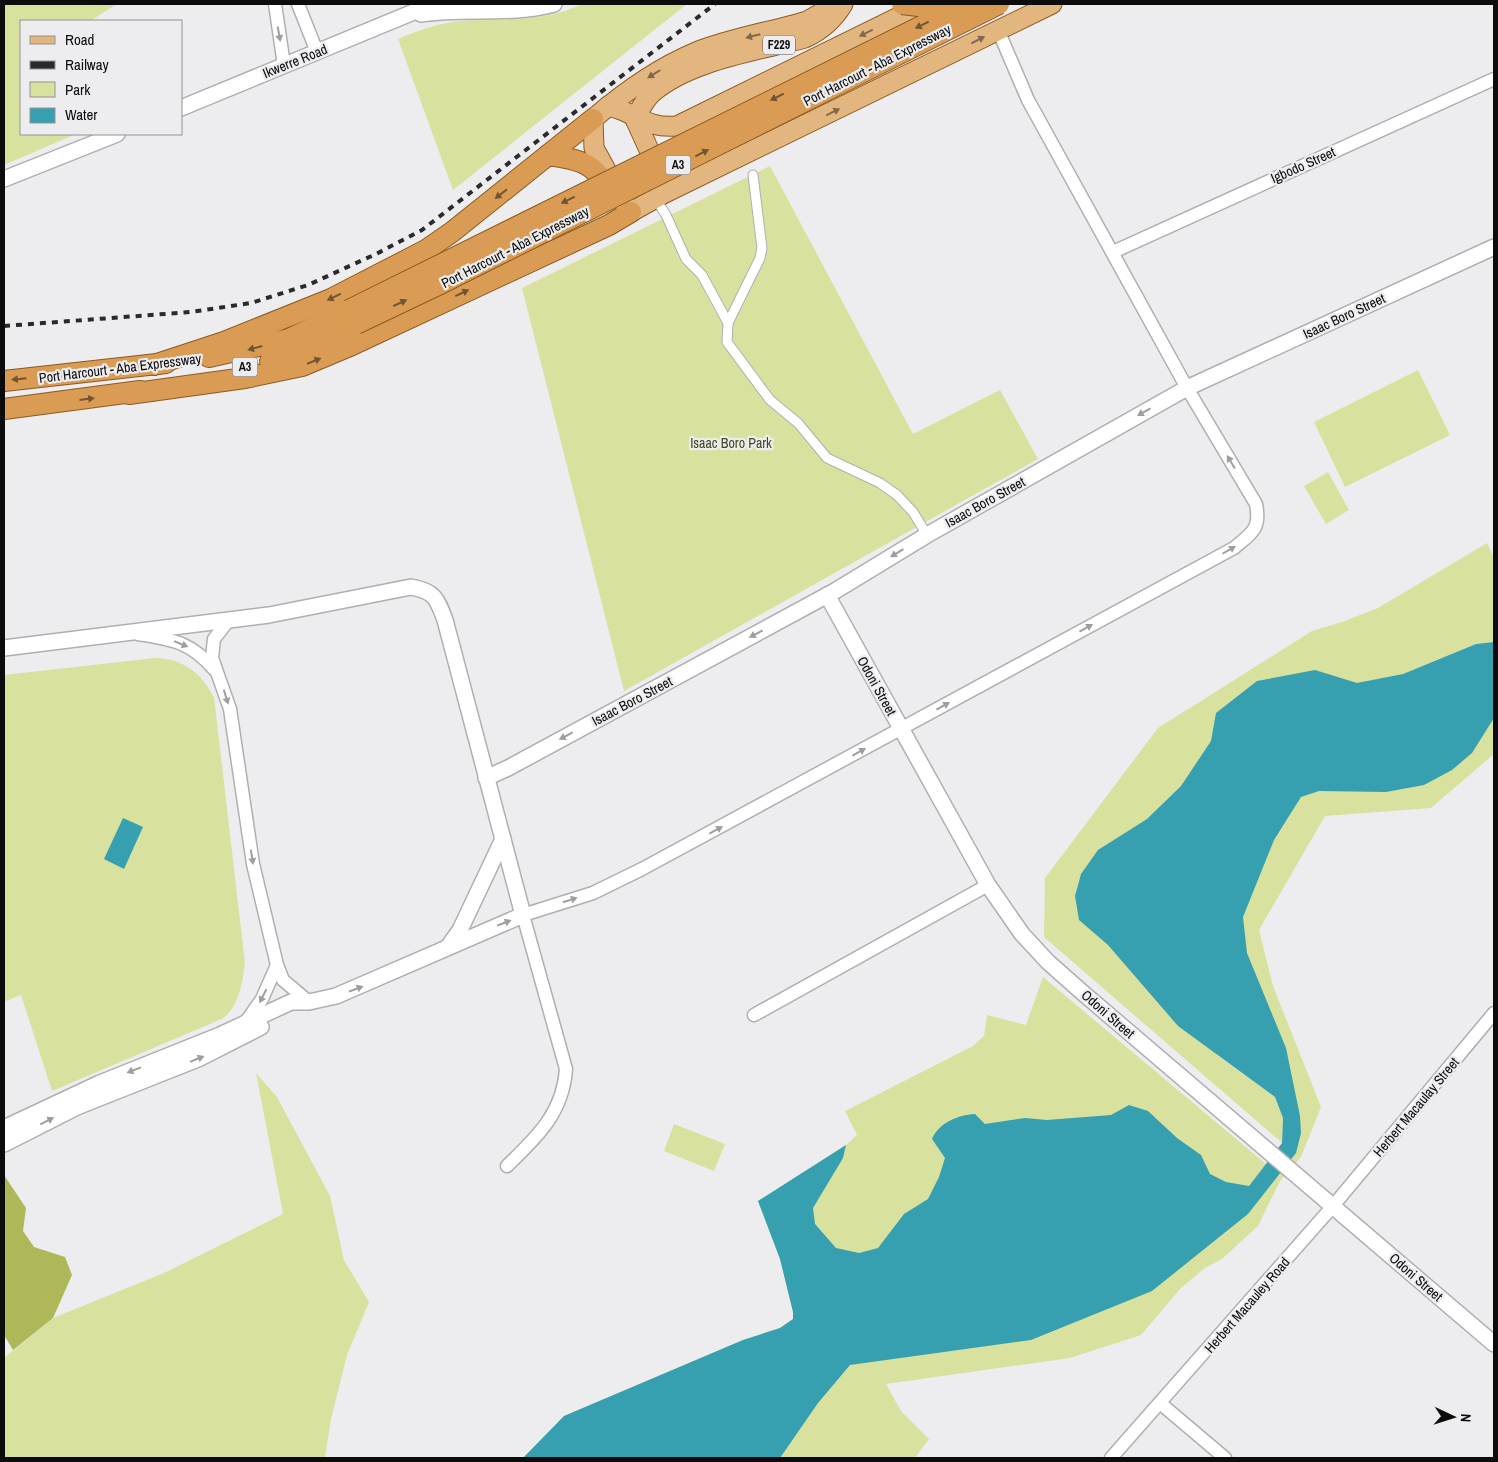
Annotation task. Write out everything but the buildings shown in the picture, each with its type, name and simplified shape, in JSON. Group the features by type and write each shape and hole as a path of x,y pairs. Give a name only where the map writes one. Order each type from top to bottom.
{"highway":[{"path":"902,4 927,7 954,4"},
{"name":"Port Harcourt - Aba Expressway","path":"4,409 129,394 176,381 291,355 352,317 966,4"},
{"name":"Port Harcourt - Aba Expressway","path":"4,381 154,365 245,350 289,339 352,317 449,280 999,4"},
{"path":"154,365 224,342 331,299 426,250 452,232 600,113"},
{"path":"548,155 581,162 591,167 602,177 611,214 609,225"},
{"path":"129,394 245,378 302,366 352,346 609,225 631,212"}],"main road":[{"name":"F229","path":"600,113 651,76 807,21 821,13 828,4"},
{"name":"F229","path":"635,119 651,94 681,75 700,59 805,38 828,23 843,4"},
{"path":"926,4 677,126 657,126 635,119 625,110 600,113 594,148 624,204 631,212 659,196 1052,4"},
{"path":"986,4 998,30"},
{"path":"635,119 664,188 659,196"}],"street":[{"path":"275,4 284,64"},
{"path":"298,4 317,52"},
{"name":"Ikwerre Road","path":"182,108 433,4"},
{"name":"Ikwerre Road","path":"409,15 444,10 519,11 554,4"},
{"path":"4,1128 100,1083 244,1024 291,1002 309,1002 336,996 524,915 592,893 642,869 1225,553 1253,533 1259,520 1256,504 1187,388 1028,100 998,30"},
{"name":"Igbodo Street","path":"1113,252 1494,79"},
{"path":"4,179 114,135"},
{"path":"753,174 762,248 760,258 728,323 727,342 770,400 798,423 827,458 880,483 897,495 913,512 927,535"},
{"path":"659,196 686,259 702,275 728,323"},
{"name":"Isaac Boro Street","path":"486,778 508,768 826,595 927,535 1187,388 1494,247"},
{"path":"4,648 228,621 411,586 431,593 438,602 445,620 486,778 566,1069 565,1087 542,1132 507,1166"},
{"name":"Odoni Street","path":"826,595 988,885 1008,917 1048,962 1293,1173 1335,1203 1494,1344"},
{"path":"228,621 214,638 212,648 217,672 230,709 253,864 277,965 283,980 309,1002"},
{"path":"136,633 187,645 201,654 217,672"},
{"path":"448,947 460,930 503,839"},
{"path":"754,1015 988,885"},
{"path":"244,1024 262,999 277,965"},
{"path":"4,1144 58,1115 198,1059 309,1002"},
{"name":"Herbert Macaulay Street","path":"1335,1203 1494,1013"},
{"name":"Herbert Macauley Road","path":"1111,1458 1335,1203"},
{"path":"1160,1403 1224,1458"}],"green space":[{"path":"4,4 117,4 92,20 20,20 20,135 74,135 4,165"},
{"path":"582,4 687,4 453,190 398,39 444,23 538,17 568,10"},
{"name":"Isaac Boro Park","path":"770,166 913,434 1000,390 1038,459 624,691 522,288"},
{"path":"1418,370 1450,435 1345,487 1314,422"},
{"path":"1328,472 1349,510 1326,524 1304,486"},
{"path":"1487,543 1494,558 1494,642 1476,644 1403,674 1262,743 1217,1055 1275,1097 1283,1118 1282,1143 1044,937 1045,878 1158,728 1312,631 1378,608"},
{"path":"155,658 183,664 197,674 214,697 245,963 241,986 234,1006 224,1018 52,1091 21,995 4,1002 4,675"},
{"path":"1494,679 1494,754 1431,808 1325,816 1259,930 1273,986 1321,1107 1301,1157 1280,1181 1258,1226 1222,1259 1205,1268 1181,1288 1141,1335 1070,1358 886,1384 901,1411 929,1439 915,1458 730,1458 850,1365 895,1357 1152,1291 1301,1133 1184,867"},
{"path":"1043,977 1266,1164 1249,1186 523,1458 564,1416 743,1340 780,1328 793,1319 780,1259 758,1201 846,1145 857,1135 845,1111 973,1046 984,1036 987,1015 1026,1025"},
{"path":"256,1073 277,1097 330,1196 344,1260 369,1302 347,1355 331,1419 325,1458 4,1458 4,1358 53,1318 164,1273 283,1214"},
{"path":"674,1124 725,1144 714,1171 664,1151"},
{"path":"4,1175 26,1208 23,1231 34,1247 65,1257 72,1275 53,1318 13,1350 4,1335"}],"water":[{"path":"1494,642 1494,718 1472,753 1452,770 1424,785 1386,792 1319,791 1301,797 1274,840 1243,917 1247,953 1286,1048 1300,1116 1301,1133 1296,1153 1248,1214 1152,1291 1031,1340 850,1365 818,1403 780,1458 523,1458 564,1416 743,1340 780,1328 793,1319 780,1259 758,1201 846,1145 843,1158 813,1208 815,1224 836,1248 859,1253 878,1248 904,1214 928,1199 939,1177 945,1158 932,1139 944,1124 955,1118 968,1115 975,1114 985,1124 1025,1118 1047,1120 1111,1115 1129,1105 1148,1111 1177,1138 1201,1155 1210,1174 1226,1182 1249,1186 1282,1143 1283,1118 1275,1097 1178,1026 1108,945 1079,920 1075,896 1081,874 1098,850 1147,819 1181,786 1211,741 1216,713 1257,681 1315,670 1357,683 1403,674 1476,644"},
{"path":"123,818 143,827 124,869 104,859"}],"railway":[{"path":"4,326 191,312 251,303 308,285 376,254 422,230 715,4"}]}
